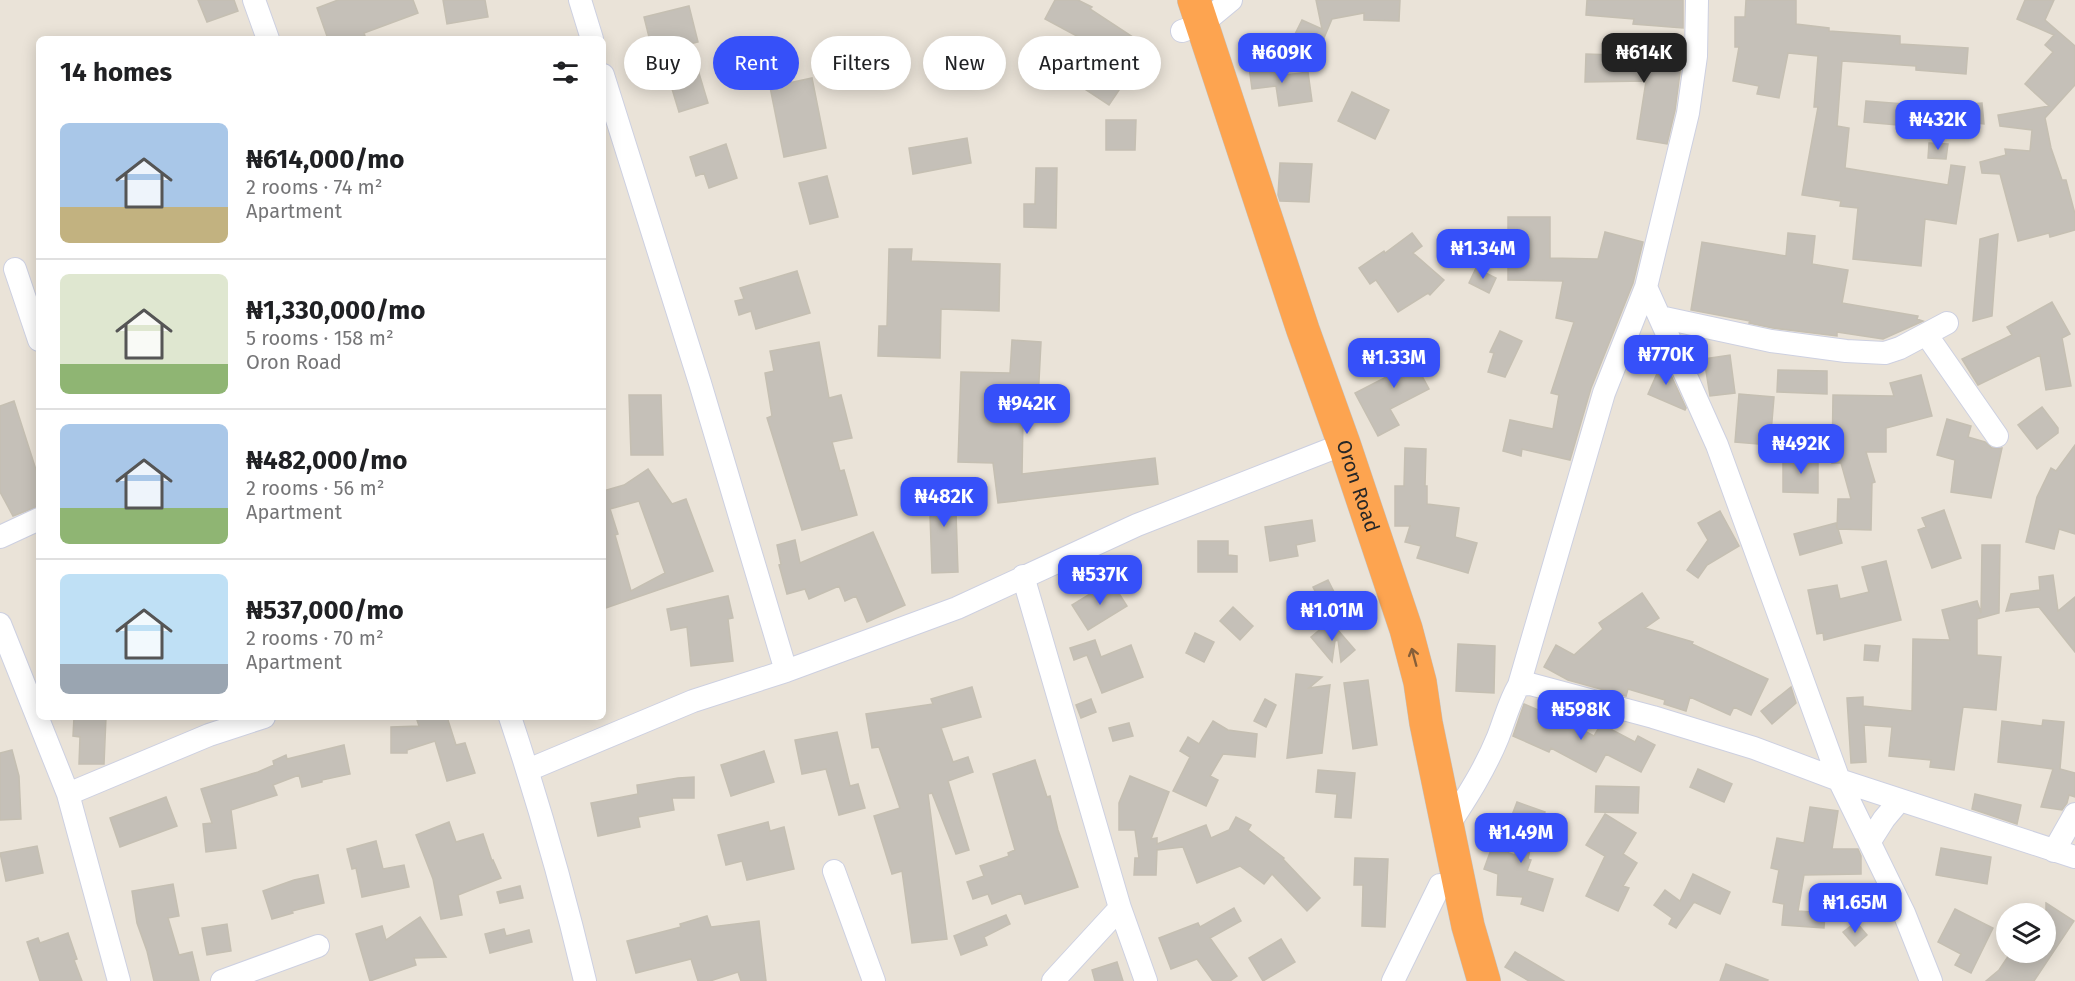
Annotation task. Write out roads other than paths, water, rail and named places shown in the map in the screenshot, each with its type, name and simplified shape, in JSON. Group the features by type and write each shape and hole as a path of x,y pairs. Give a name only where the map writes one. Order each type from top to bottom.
{"highway":[{"name":"Oron Road","path":"1172,0 1193,19 1303,330 1408,721 1461,981"},
{"name":"Oron Road","path":"1335,447 1406,628 1420,682 1426,723 1467,926 1484,981"}],"street":[{"path":"254,0 266,36"},
{"path":"580,0 591,36"},
{"path":"1193,19 1231,0"},
{"path":"1448,826 1476,784 1498,737 1511,697 1519,685 1604,393 1646,286 1688,113 1696,56 1697,0"},
{"path":"606,85 700,383 786,671"},
{"path":"15,269 36,331"},
{"path":"1646,286 1717,445 1839,780 1904,913 1931,981"},
{"path":"1660,317 1771,341 1846,351 1885,353 1900,348 1947,323"},
{"path":"1926,334 1997,436"},
{"path":"528,770 693,701 786,671 957,608 1137,525 1335,447"},
{"path":"0,537 36,520"},
{"path":"1023,576 1120,908 1146,981"},
{"path":"0,624 36,714"},
{"path":"1519,685 1530,684 1653,717 1754,748 1839,780 2065,854 2075,814"},
{"path":"38,720 68,794 119,981"},
{"path":"68,794 207,726 245,720"},
{"path":"511,720 570,914 585,981"},
{"path":"1870,841 1900,800"},
{"path":"834,871 874,981"},
{"path":"1393,981 1440,885"},
{"path":"1053,981 1120,908"},
{"path":"222,981 318,946"}]}
